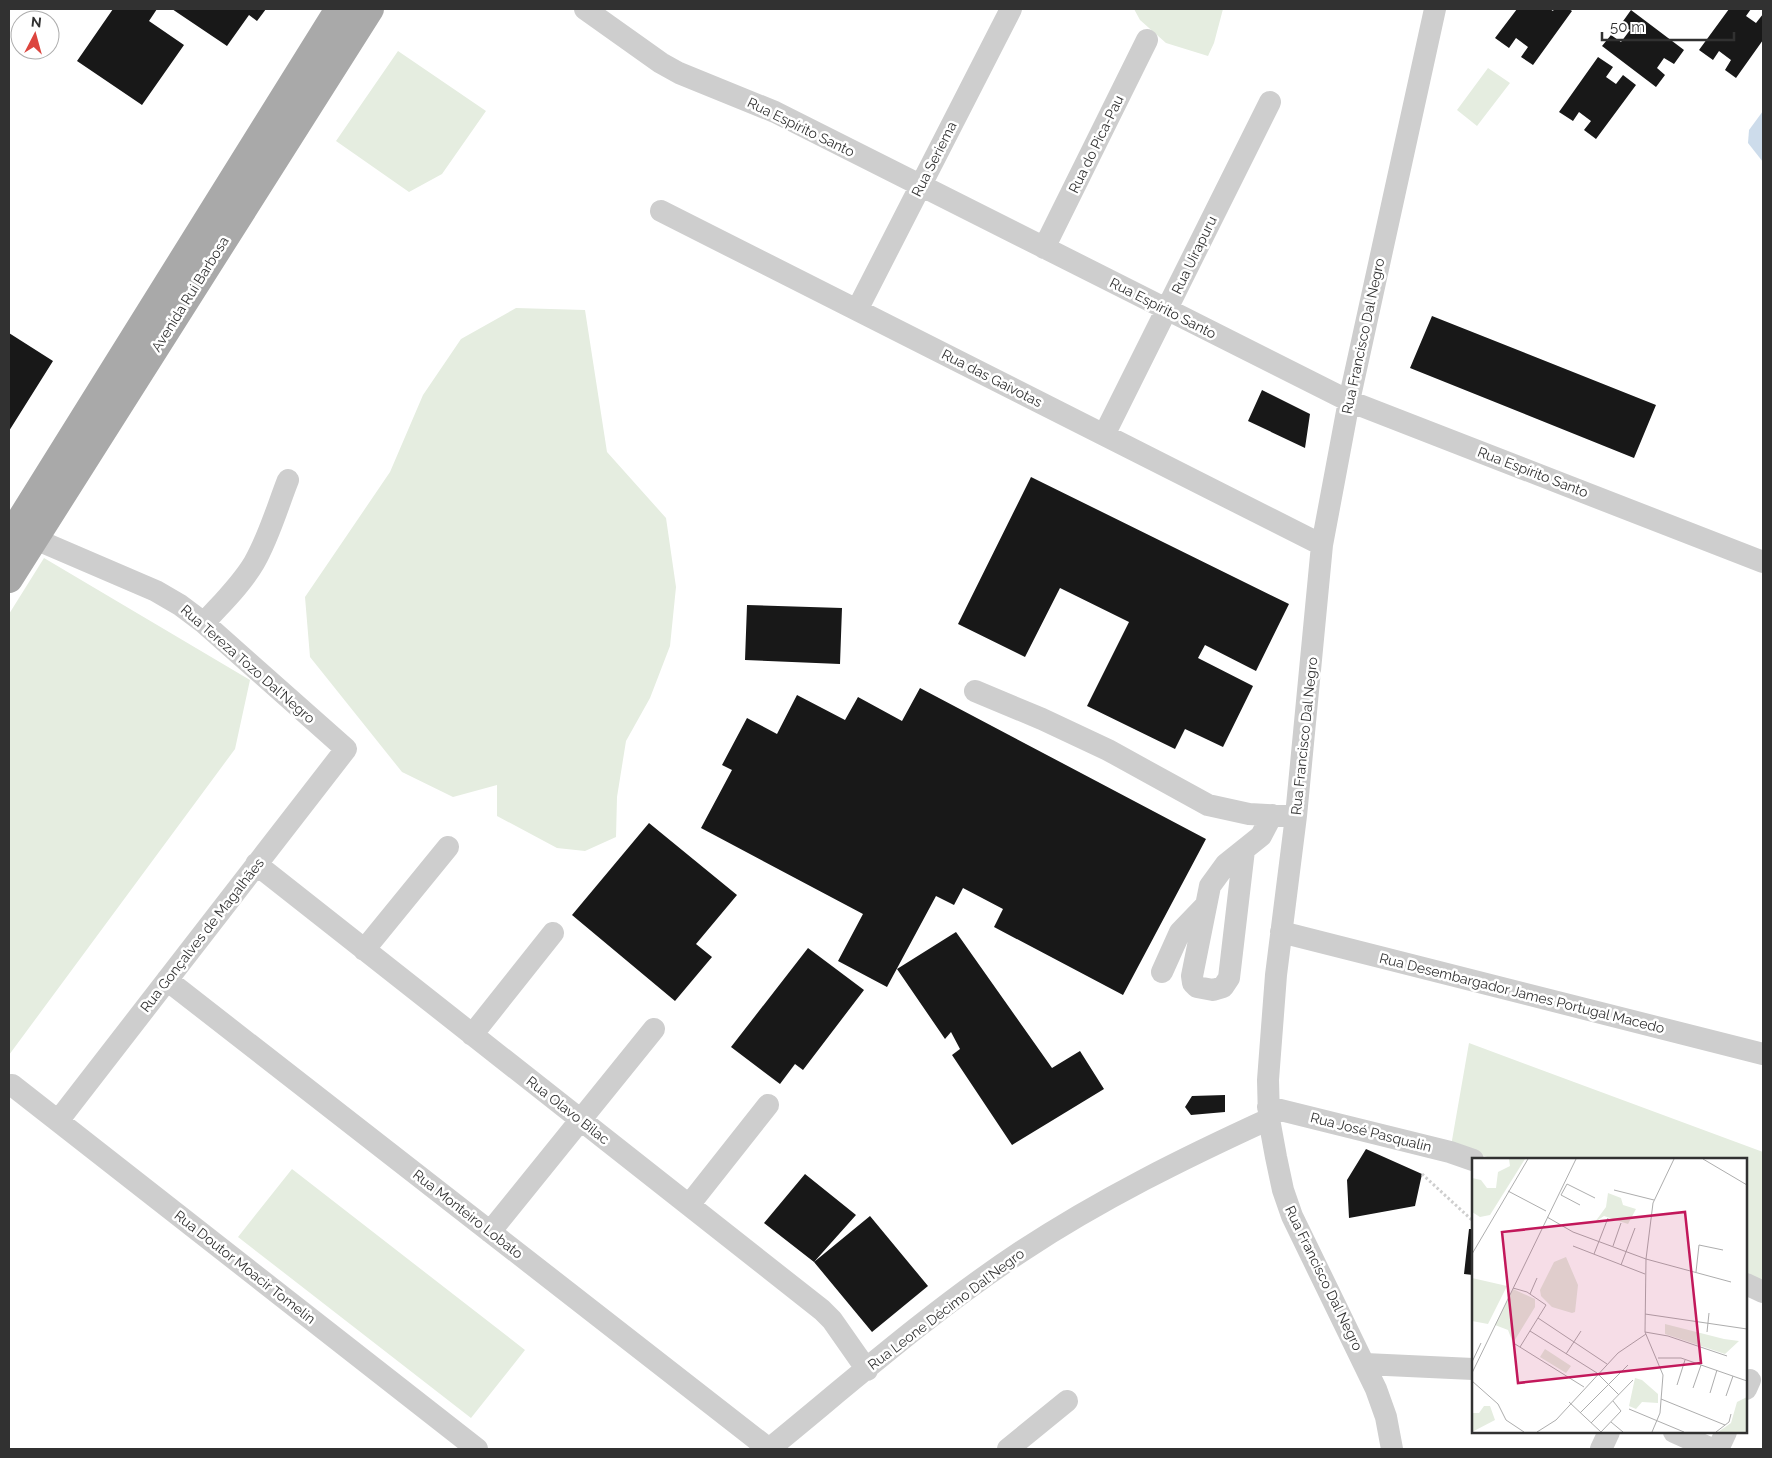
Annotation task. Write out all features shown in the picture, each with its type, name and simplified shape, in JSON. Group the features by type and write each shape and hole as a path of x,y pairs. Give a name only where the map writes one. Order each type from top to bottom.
{"main road":[{"name":"Avenida Rui Barbosa","path":"9,579 22,538 339,9"},
{"name":"Avenida Rui Barbosa","path":"22,538 370,9"}],"street":[{"name":"Rua Espírito Santo","path":"586,9 679,73 775,112 1349,400 1763,562"},
{"name":"Rua Seriema","path":"857,310 1011,9"},
{"name":"Rua Francisco Dal Negro","path":"1392,1449 1386,1417 1376,1389 1292,1216 1283,1190 1269,1113 1268,1080 1270,1031 1296,816 1322,545 1349,400 1435,9"},
{"name":"Rua do Pica-Pau","path":"1044,248 1147,40"},
{"name":"Rua Uirapuru","path":"1104,435 1270,102"},
{"name":"Rua das Gaivotas","path":"661,211 1322,545"},
{"path":"204,623 253,565 267,537 288,480"},
{"name":"Rua Tereza Tozo Dal'Negro","path":"22,538 156,590 180,605 204,623 346,749"},
{"path":"975,690 1042,718 1108,750 1208,805 1249,814 1296,816"},
{"name":"Rua Gonçalves de Magalhães","path":"58,1121 346,749"},
{"path":"1244,850 1229,978 1223,987 1213,990 1197,987 1193,983 1192,976 1210,886 1226,864 1261,836 1272,815"},
{"path":"364,950 448,847"},
{"name":"Rua Olavo Bilac","path":"256,864 822,1310 832,1320 867,1370"},
{"path":"1162,972 1180,932 1205,906"},
{"name":"Rua Desembargador James Portugal Macedo","path":"1281,932 1763,1054"},
{"path":"472,1035 553,933"},
{"name":"Rua Monteiro Lobato","path":"167,980 769,1449"},
{"path":"490,1232 654,1029"},
{"name":"Rua Doutor Moacir Tomelin","path":"12,1085 477,1449"},
{"path":"689,1205 768,1105"},
{"name":"Rua José Pasqualin","path":"1269,1113 1450,1152 1472,1160"},
{"name":"Rua Leone Décimo Dal'Negro","path":"769,1449 986,1276 1095,1206 1269,1113"},
{"path":"1747,1284 1763,1292"},
{"path":"1365,1364 1472,1369"},
{"path":"1008,1449 1067,1401"},
{"path":"1601,1449 1609,1433"},
{"path":"1676,1433 1712,1449"},
{"path":"1718,1449 1726,1433"}],"path":[{"path":"1422,1174 1472,1220"}],"shaded area":[{"path":"1134,9 1223,9 1214,43 1208,56 1166,43 1140,20"},
{"path":"398,51 486,111 442,174 409,192 336,141"},
{"path":"1488,68 1510,83 1477,126 1457,110"},
{"path":"516,308 585,310 607,452 666,518 676,587 670,646 650,698 626,741 617,797 616,837 585,851 557,848 497,816 497,785 453,797 402,772 310,657 305,597 390,472 423,395 461,339"},
{"path":"44,558 250,680 235,749 9,1055 9,614"},
{"path":"1469,1043 1763,1152 1763,1285 1747,1277 1747,1158 1491,1158 1451,1146"},
{"path":"292,1169 525,1350 471,1418 238,1237"}],"water":[{"path":"1763,111 1763,162 1748,143 1749,130"}],"building":[{"path":"113,9 157,9 149,21 184,45 142,105 77,61"},
{"path":"172,9 266,9 257,21 249,15 227,46"},
{"path":"1517,9 1550,9 1553,11 1554,9 1569,9 1572,11 1533,65 1521,57 1528,47 1516,38 1509,48 1495,38"},
{"path":"1729,9 1751,9 1746,16 1756,23 1763,14 1763,40 1736,78 1725,70 1731,60 1719,51 1713,60 1699,50"},
{"path":"1631,10 1684,50 1674,64 1664,58 1657,68 1665,75 1656,87 1602,46 1611,35 1621,42 1630,30 1621,24"},
{"path":"1598,57 1613,67 1606,77 1616,84 1623,75 1636,85 1596,139 1584,130 1591,121 1579,112 1573,121 1559,112"},
{"path":"1432,316 1656,405 1634,458 1410,368"},
{"path":"9,333 53,361 9,431"},
{"path":"1262,390 1310,414 1305,448 1248,421"},
{"path":"1031,477 1289,604 1256,671 1205,645 1198,658 1253,686 1223,747 1185,729 1175,749 1087,706 1129,622 1060,588 1025,657 958,624"},
{"path":"747,605 842,608 840,664 745,660"},
{"path":"920,688 1206,839 1123,995 994,927 1003,909 963,888 954,905 936,896 887,987 838,961 863,914 701,828 732,770 722,765 747,718 777,734 797,695 845,720 858,697 902,721"},
{"path":"649,823 737,895 696,944 712,957 675,1001 572,915"},
{"path":"956,932 1052,1068 1080,1051 1104,1089 1012,1145 952,1055 960,1049 951,1032 945,1039 897,969"},
{"path":"808,948 864,990 803,1070 795,1064 780,1084 731,1047"},
{"path":"1225,1095 1225,1112 1191,1115 1185,1107 1192,1096"},
{"path":"1366,1149 1422,1174 1415,1206 1349,1218 1347,1180"},
{"path":"805,1174 856,1215 814,1262 764,1223"},
{"path":"870,1216 928,1286 872,1332 814,1262"},
{"path":"1469,1229 1472,1229 1472,1275 1464,1274"}]}
